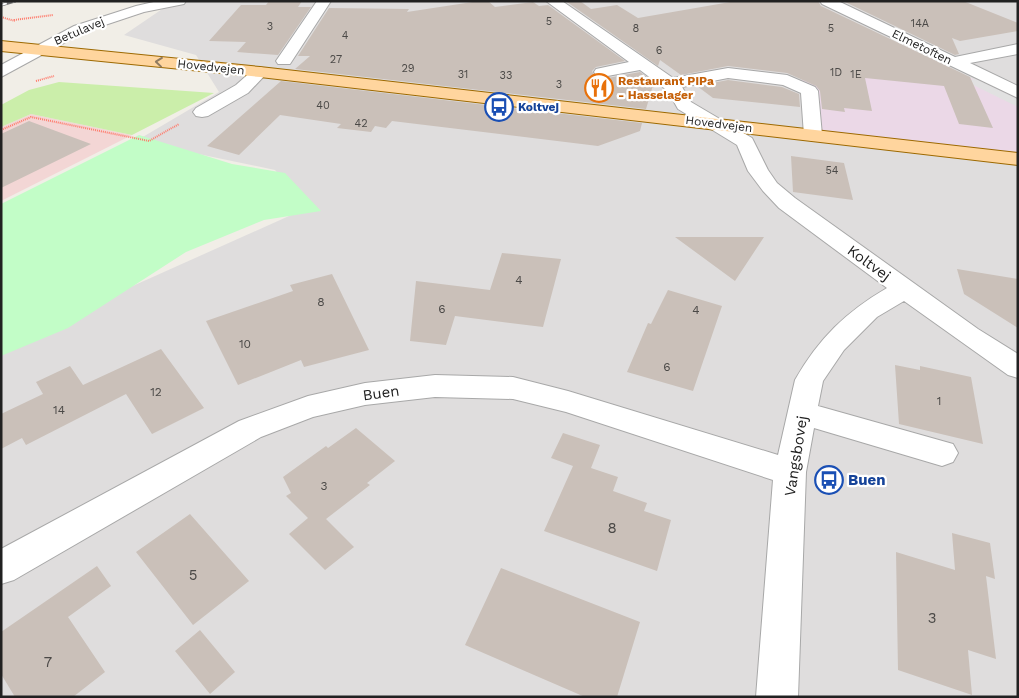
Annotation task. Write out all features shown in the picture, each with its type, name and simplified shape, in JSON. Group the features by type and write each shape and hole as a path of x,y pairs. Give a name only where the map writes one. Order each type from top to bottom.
{"main road":[{"name":"Hovedvejen","path":"1,46 40,56 421,90 1018,158"},
{"name":"Hovedvejen","path":"61,52 255,76"},
{"name":"Hovedvejen","path":"1,59 20,61 40,56"}],"street":[{"name":"Betulavej","path":"40,56 79,29 156,5 179,1"},
{"path":"284,61 324,1"},
{"path":"553,1 670,84 728,73 787,80 809,91 813,135"},
{"name":"Elmetoften","path":"827,1 1018,93"},
{"name":"Betulavej","path":"40,56 61,52 119,16"},
{"path":"953,62 1018,49"},
{"path":"1,87 40,56"},
{"path":"1,72 20,61"},
{"path":"602,72 643,65"},
{"path":"202,112 242,89 255,76"},
{"name":"Koltvej","path":"670,84 677,91 684,105 745,142 758,171 770,187 787,203 1018,368"},
{"name":"Vangsbovej","path":"777,697 790,472 809,380 834,342 868,312 905,289"},
{"name":"Buen","path":"1,568 250,429 308,407 365,394 435,386 513,388 568,402 790,472"},
{"path":"802,414 942,453"}],"path":[{"path":"32,82 60,74"},
{"path":"1,130 31,117 148,141 202,112"}],"shaded area":[{"path":"174,1 1018,1 1018,98 949,69 1018,154 1018,697 1,697 1,345 309,207 275,170 136,141 219,92 196,55 124,35"},
{"path":"799,51 949,69 1018,98 1018,154 807,130"},
{"path":"976,79 1018,99 1018,107 965,81"},
{"path":"31,114 132,135 1,201 1,127"}],"green space":[{"path":"59,82 214,93 132,135 31,114 1,127 1,105 29,90"},
{"path":"139,135 232,164 285,173 321,211 264,220 186,252 68,328 1,356 1,204"}],"building":[{"path":"269,1 302,1 298,7 311,7 278,55 237,52 246,42 209,41 241,5 266,5"},
{"path":"488,1 495,7 533,2 539,6 548,5 625,61 596,67 592,71 595,77 602,79 640,72 654,82 646,109 295,69 310,56 298,56 329,8 409,9 407,12"},
{"path":"580,1 591,9 617,5 638,18 736,1 818,1 821,6 970,77 993,128 959,124 944,86 865,78 872,111 844,108 845,112 822,109 820,91 816,86 787,73 728,66 681,75 660,60 658,66 567,2"},
{"path":"843,1 963,1 1018,23 1018,31 960,41 952,38 959,54 955,55"},
{"path":"728,80 782,87 799,94 800,107 713,98 697,86"},
{"path":"281,81 642,123 640,131 598,146 392,121 386,128 375,126 371,132 337,128 341,124 280,115 239,155 207,146"},
{"path":"29,121 91,144 1,188 1,134"},
{"path":"791,156 844,163 853,200 793,192"},
{"path":"675,237 764,237 735,281"},
{"path":"502,253 561,259 543,327 455,316 446,345 410,341 416,281 490,290"},
{"path":"957,269 1018,279 1018,328 964,294"},
{"path":"332,274 369,350 304,367 301,360 238,385 206,321 293,291 290,285"},
{"path":"668,290 722,306 693,391 627,372 648,323 651,324"},
{"path":"161,349 204,408 152,434 126,394 26,445 22,438 1,449 1,414 43,394 36,382 70,366 83,385"},
{"path":"895,365 920,370 920,366 971,377 983,444 899,424"},
{"path":"356,428 395,461 367,483 370,485 326,519 354,547 325,570 289,534 308,518 286,496 291,493 283,477 326,446 328,448"},
{"path":"563,433 600,445 591,468 618,477 613,491 647,503 644,511 671,520 657,571 544,531 573,466 551,458"},
{"path":"190,514 249,581 193,625 136,552"},
{"path":"952,533 990,543 995,579 986,576 996,659 968,650 972,695 898,670 896,552 955,570"},
{"path":"97,566 111,586 68,617 105,672 73,697 15,697 1,674 1,632"},
{"path":"501,568 640,622 617,697 585,697 465,645"},
{"path":"200,630 235,672 210,694 175,651"}],"railway":[{"path":"1,5 15,1"}],"place":[{"name":"Restaurant PiPa - Hasselager","path":"599,88"},
{"name":"Koltvej","path":"499,107"},
{"name":"Buen","path":"829,480"}]}
